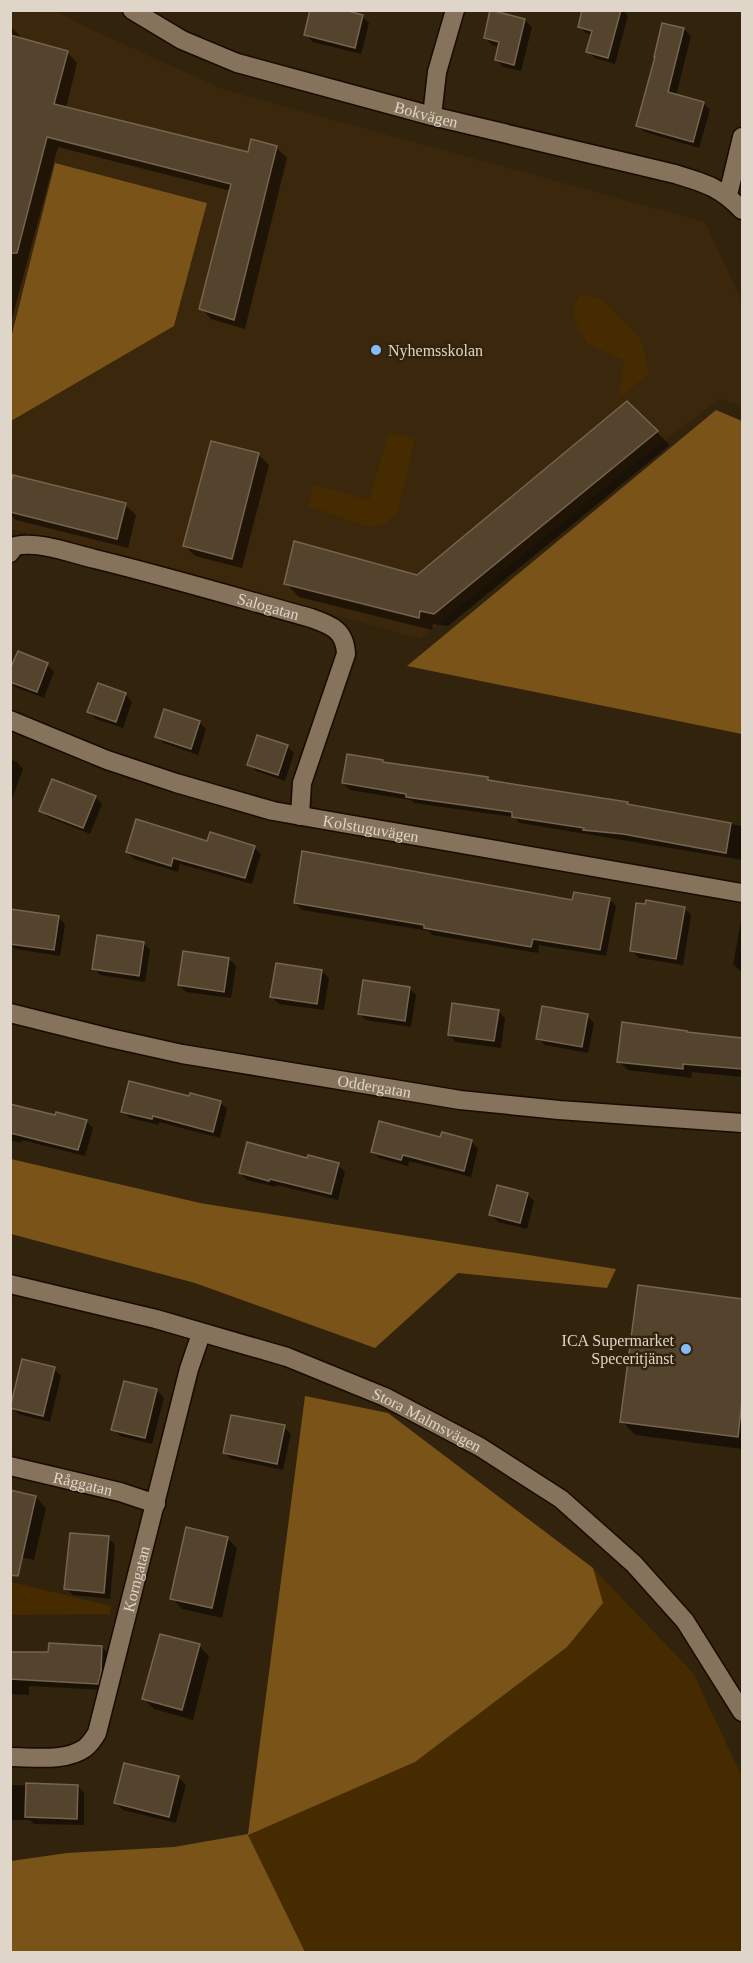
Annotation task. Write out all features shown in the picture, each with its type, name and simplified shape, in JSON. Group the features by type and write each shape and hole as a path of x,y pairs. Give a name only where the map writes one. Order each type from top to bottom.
{"street":[{"name":"Bokvägen","path":"132,10 182,40 237,63 432,116 675,174 704,183 728,195"},
{"path":"432,116 438,72 455,10"},
{"path":"742,137 728,195 742,210"},
{"name":"Salogatan","path":"10,553 15,546 30,543 44,546 128,567 332,626 346,641 346,654 303,783 300,816"},
{"name":"Kolstuguvägen","path":"10,720 107,760 273,811 742,893"},
{"name":"Oddergatan","path":"10,1013 182,1054 449,1099 559,1110 742,1123"},
{"name":"Stora Malmsvägen","path":"10,1284 156,1319 201,1334 287,1357 385,1397 480,1447 561,1499 655,1585 686,1621 742,1712"},
{"name":"Korngatan","path":"10,1757 51,1757 74,1754 87,1747 97,1733 189,1369 201,1334"},
{"name":"Råggatan","path":"10,1466 120,1492 156,1504"}],"shaded area":[{"name":"Nyhemsskolan","path":"11,11 56,11 225,90 705,222 742,301 742,406 720,399 640,459 420,639 168,568 11,529"},
{"path":"55,163 207,203 174,326 11,421 11,338"},
{"path":"581,295 596,297 606,303 640,339 646,357 648,375 619,397 624,360 588,344 577,326 573,309"},
{"path":"716,410 742,421 742,734 407,666"},
{"path":"389,433 414,439 398,512 384,524 368,527 308,506 313,485 369,500"},
{"path":"11,1159 200,1203 616,1269 607,1288 458,1273 375,1348 195,1283 11,1234"},
{"path":"305,1396 388,1413 593,1568 693,1673 742,1777 742,1952 305,1952 248,1835"},
{"path":"305,1396 388,1413 593,1568 603,1603 567,1647 415,1762 248,1835 305,1952 11,1952 11,1861 67,1853 174,1847 248,1834"},
{"path":"11,1582 111,1606 110,1614 11,1615"}],"building":[{"path":"310,10 344,10 363,15 355,48 304,35"},
{"path":"490,10 525,19 514,65 495,60 499,42 484,38"},
{"path":"582,10 621,10 608,58 586,52 592,31 578,27"},
{"path":"662,23 684,28 668,92 704,102 693,142 636,126"},
{"path":"10,35 68,51 54,104 248,152 251,139 277,146 234,320 199,309 231,184 47,137 17,253 10,253"},
{"path":"627,401 658,431 434,614 420,611 419,618 284,584 294,541 417,575"},
{"path":"211,441 259,453 232,559 183,546"},
{"path":"13,475 126,503 117,539 10,512 10,485"},
{"path":"18,651 48,663 37,692 10,682 10,669"},
{"path":"98,683 126,693 116,722 87,712"},
{"path":"164,709 200,721 191,749 155,737"},
{"path":"257,735 288,745 278,775 247,765"},
{"path":"347,754 383,760 383,762 488,777 488,780 628,802 627,804 731,823 726,853 623,834 583,830 584,828 512,817 512,812 406,797 406,794 342,783"},
{"path":"52,779 96,796 83,828 39,811"},
{"path":"136,819 207,841 210,832 255,846 245,878 173,858 171,866 126,852"},
{"path":"302,851 572,900 574,892 610,898 600,950 533,939 531,947 424,928 424,925 294,903"},
{"path":"646,900 685,907 676,959 630,951 636,903 645,904"},
{"path":"10,909 59,916 54,950 10,944"},
{"path":"97,935 144,942 139,976 92,969"},
{"path":"183,951 229,958 224,992 178,985"},
{"path":"276,963 322,970 317,1004 270,997"},
{"path":"363,980 410,987 405,1021 358,1014"},
{"path":"452,1003 499,1010 494,1041 448,1035"},
{"path":"542,1006 588,1014 582,1047 536,1039"},
{"path":"622,1022 742,1038 742,1069 683,1064 683,1069 617,1062"},
{"path":"129,1081 189,1096 190,1093 221,1101 213,1132 153,1116 152,1119 121,1112"},
{"path":"10,1104 87,1120 78,1150 10,1133"},
{"path":"379,1121 440,1137 442,1132 472,1140 464,1171 403,1155 401,1160 371,1152"},
{"path":"247,1142 307,1158 308,1155 339,1163 331,1194 239,1173"},
{"path":"497,1185 528,1193 520,1223 489,1215"},
{"name":"ICA Supermarket Speceritjänst","path":"638,1285 742,1299 742,1400 738,1437 620,1422"},
{"path":"22,1359 55,1367 43,1416 10,1408"},
{"path":"124,1381 157,1389 145,1438 111,1430"},
{"path":"231,1415 285,1425 277,1464 223,1453"},
{"path":"10,1490 36,1496 18,1576 10,1575"},
{"path":"186,1527 228,1537 212,1608 170,1599"},
{"path":"70,1533 109,1536 104,1593 64,1589"},
{"path":"160,1634 200,1644 182,1710 142,1699"},
{"path":"49,1643 102,1646 98,1684 10,1679 10,1652 48,1652"},
{"path":"124,1763 179,1776 169,1817 114,1803"},
{"path":"26,1783 78,1785 77,1819 25,1817"}],"place":[{"name":"Nyhemsskolan","path":"376,350"},
{"name":"ICA Supermarket Speceritjänst","path":"686,1349"}]}
